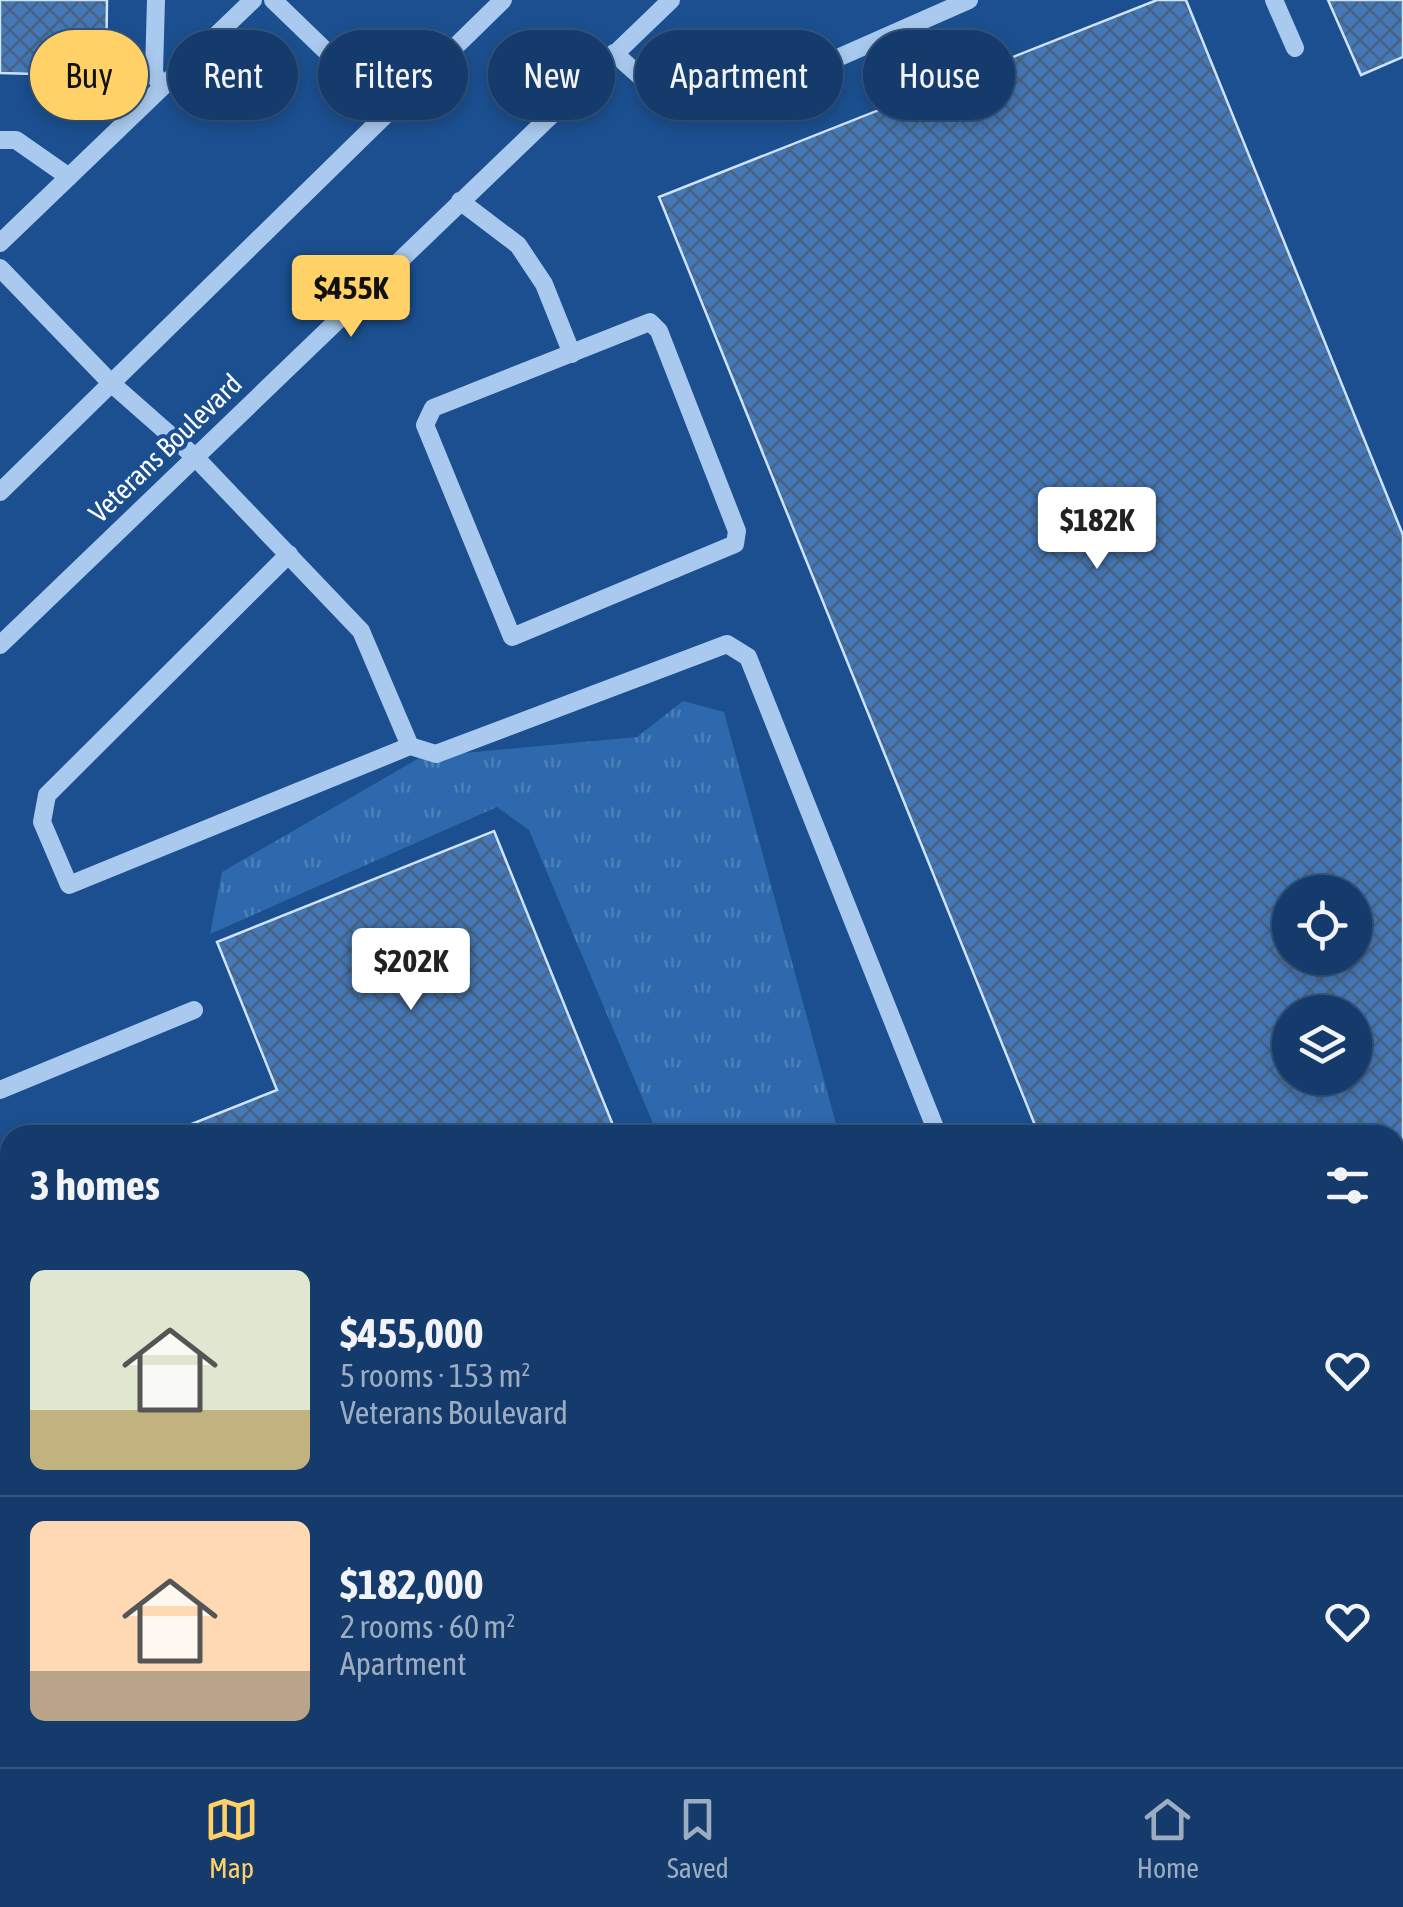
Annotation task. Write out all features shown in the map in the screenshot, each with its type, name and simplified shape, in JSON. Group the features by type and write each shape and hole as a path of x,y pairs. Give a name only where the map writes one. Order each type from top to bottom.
{"street":[{"path":"156,0 154,72 160,88"},
{"path":"0,243 252,0"},
{"path":"273,0 318,43"},
{"path":"468,34 503,0"},
{"name":"Veterans Boulevard","path":"615,52 671,0"},
{"path":"615,54 678,111 715,112 969,0"},
{"path":"1274,0 1295,48"},
{"path":"0,492 379,120"},
{"name":"Veterans Boulevard","path":"0,645 545,120"},
{"path":"0,140 16,140 69,177"},
{"path":"460,202 518,245 544,284 572,354"},
{"path":"0,268 111,383 195,457 362,630 410,746"},
{"path":"650,322 658,331 737,531 735,544 512,637 425,425 433,408 572,354 650,322"},
{"path":"289,554 47,795 42,822 69,885 410,746 436,754 727,644 748,657 934,1125"},
{"path":"0,1090 194,1010"}],"green space":[{"path":"683,701 724,712 836,1125 654,1125 529,830 497,807 210,934 222,872 421,757 637,737"}],"building":[{"path":"0,0 107,0 107,30 30,30 30,74 0,73"},
{"path":"1157,0 1186,0 1403,535 1403,1125 1035,1125 659,197 863,116 863,120 1015,120 1015,56"},
{"path":"1328,0 1403,0 1403,57 1361,75"},
{"path":"494,831 613,1125 189,1125 277,1090 217,942"}]}
